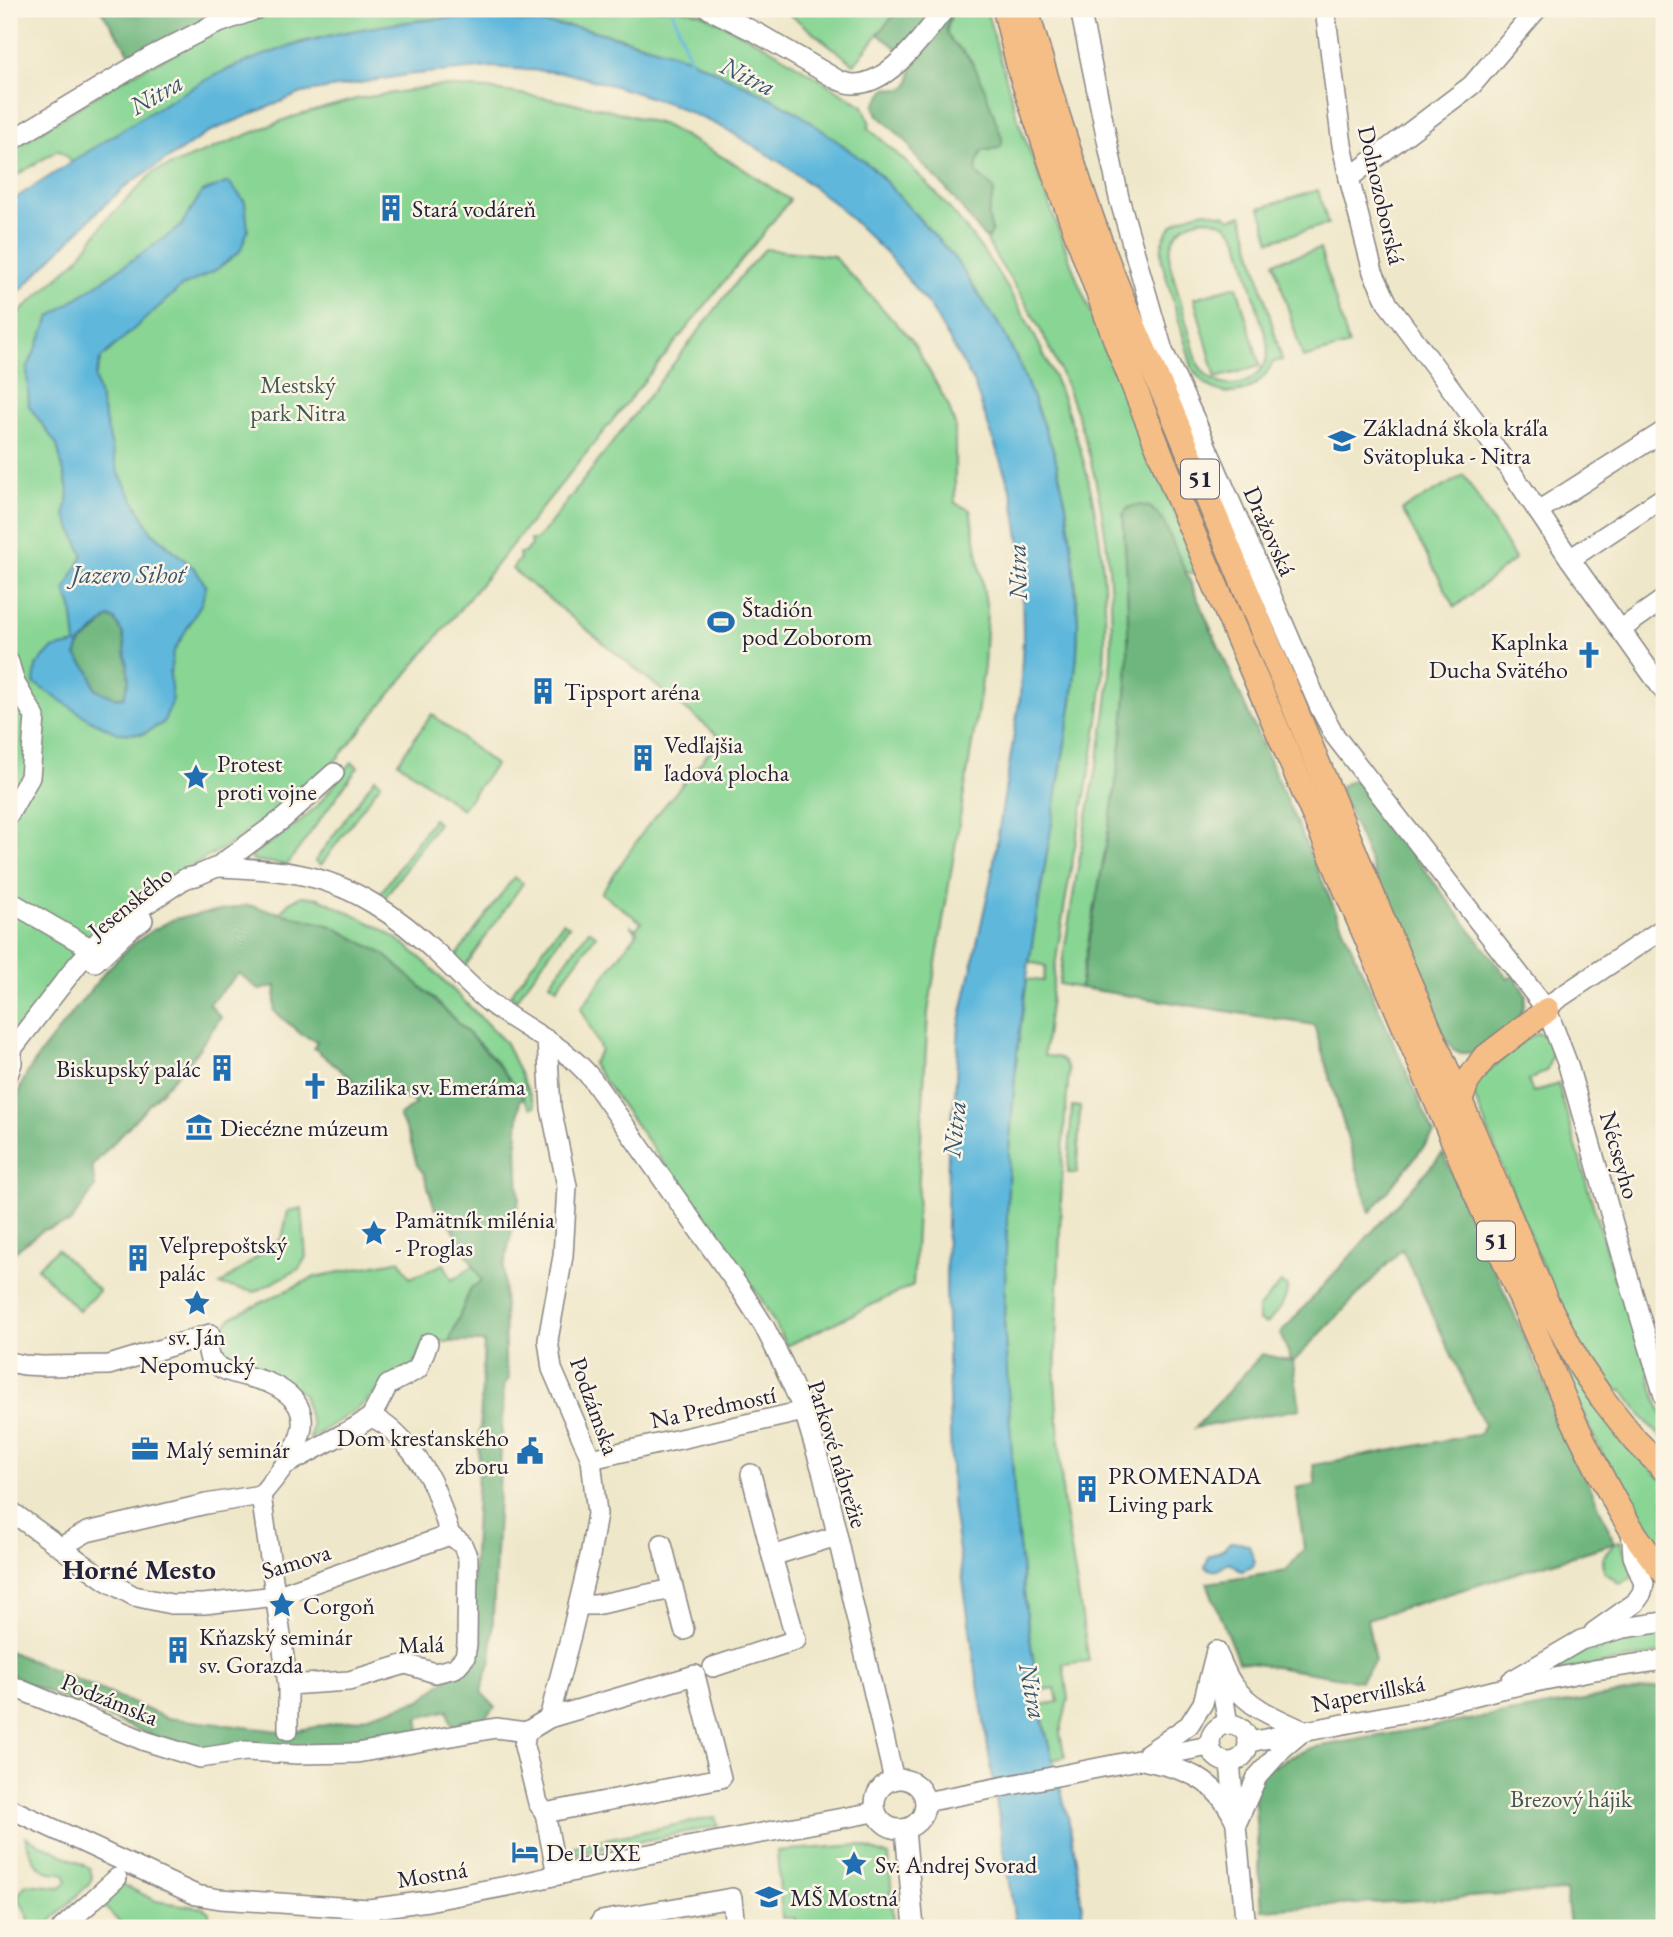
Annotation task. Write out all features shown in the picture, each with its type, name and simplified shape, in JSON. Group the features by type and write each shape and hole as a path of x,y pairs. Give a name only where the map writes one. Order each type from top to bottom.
{"main road":[{"name":"51","path":"1005,9 1020,71 1046,149 1124,362 1179,500 1457,1131 1570,1413 1599,1473 1630,1527 1664,1572"},
{"name":"51","path":"1026,9 1069,152 1107,259 1460,1101 1457,1131 1580,1366 1619,1421 1664,1469"},
{"path":"1460,1101 1467,1082 1484,1058 1547,1010"},
{"path":"1437,1046 1460,1057 1484,1058"}],"street":[{"path":"9,142 152,56 211,26 257,9"},
{"path":"709,9 838,80 852,84 867,82 902,61 945,9"},
{"name":"Dražovská","path":"1080,9 1116,186 1163,351 1321,708 1335,736 1547,1010"},
{"name":"Dolnozoborská","path":"1325,9 1342,145 1349,178 1373,272 1388,304 1494,446 1664,691"},
{"path":"1349,178 1472,85 1537,9"},
{"path":"1538,511 1664,431"},
{"path":"1570,559 1664,497"},
{"path":"1620,630 1664,599"},
{"path":"9,662 15,684 35,717 30,777 9,814"},
{"name":"Jesenského","path":"11,1068 53,1014 111,927 186,878 218,867 284,818 334,773"},
{"path":"218,867 296,873 330,882 359,894 412,932 490,1003 547,1040"},
{"path":"9,901 95,952"},
{"path":"1547,1010 1556,1000 1664,928"},
{"name":"Nécseyho","path":"1547,1010 1572,1078 1664,1396"},
{"name":"Parkové nábrežie","path":"547,1040 576,1061 612,1107 741,1290 764,1326 783,1364 804,1411 823,1474 894,1780"},
{"name":"Podzámska","path":"547,1040 551,1108 568,1186 563,1256 548,1340 552,1369 591,1459 597,1514 578,1605 548,1718"},
{"path":"9,1362 43,1366 108,1365 210,1334 207,1348 210,1360 224,1369 268,1383 287,1393 301,1410 300,1439 286,1465 261,1495 206,1504 87,1532 61,1547"},
{"path":"286,1465 371,1417 388,1385 418,1369 428,1343"},
{"name":"Na Predmostí","path":"591,1459 804,1411"},
{"name":"Malá","path":"288,1685 349,1681 406,1664 435,1673 455,1668 465,1657 468,1558 462,1544 450,1535 431,1481 419,1461 397,1436 379,1420 371,1417"},
{"path":"713,1667 796,1640 751,1474"},
{"path":"261,1495 288,1685 288,1730"},
{"name":"Samova","path":"9,1510 107,1581 134,1596 171,1604 204,1604 276,1596 450,1535"},
{"path":"1581,1640 1635,1603 1642,1593 1644,1584 1633,1556 1630,1527"},
{"path":"772,1556 837,1536"},
{"path":"662,1544 684,1630"},
{"path":"578,1605 595,1605 673,1589"},
{"name":"Napervillská","path":"1496,1690 1581,1640 1624,1628 1664,1622"},
{"path":"1216,1651 1227,1724"},
{"path":"1216,1651 1234,1686 1248,1700 1259,1709 1304,1731 1283,1748 1257,1777 1237,1824"},
{"path":"1138,1759 1189,1725 1203,1703 1216,1651"},
{"name":"Napervillská","path":"1249,1742 1418,1710 1496,1690 1594,1670 1664,1660"},
{"path":"545,1813 721,1778 695,1675 548,1718 526,1732 524,1746 538,1803 545,1813 557,1875"},
{"name":"Podzámska","path":"9,1685 145,1741 200,1758 246,1751 357,1753 496,1728 526,1732"},
{"path":"1227,1724 1242,1729 1249,1742 1243,1757 1230,1763 1216,1758 1209,1746 1216,1728 1227,1724"},
{"path":"925,1802 1209,1746"},
{"path":"1138,1759 1196,1775 1226,1802 1237,1824"},
{"path":"1230,1763 1247,1928"},
{"path":"894,1780 906,1780 921,1790 925,1802 924,1811 914,1826 895,1829 880,1821 874,1802 883,1786 894,1780"},
{"name":"Mostná","path":"9,1808 196,1895 369,1919 644,1855 875,1812"},
{"path":"905,1829 914,1928"},
{"path":"62,1928 117,1878"},
{"path":"600,1921 732,1898 734,1928"}],"green space":[{"path":"100,9 232,9 131,55"},
{"path":"275,9 679,9 701,13 766,46 863,106 870,124 868,128 924,180 973,238 1016,301 1050,368 1077,439 1095,512 1104,587 1104,664 1099,713 1060,931 1044,1056 1059,1058 1069,1070 1063,1143 1055,1379 1063,1500 1089,1661 1063,1664 1068,1699 1060,1734 1065,1757 1052,1760 1040,1705 1058,1702 1055,1688 1038,1691 1027,1619 1015,1509 1004,1320 1009,1150 1017,1053 1027,979 1043,981 1046,966 1029,962 1072,701 1078,624 1066,505 1054,452 1019,363 1003,331 953,256 874,169 795,111 690,59 583,28 452,18 421,20 301,42 233,67 172,100 72,163 58,150 9,180 9,151 123,79 231,24"},
{"path":"783,9 899,9 854,64"},
{"path":"899,9 953,9 947,25 948,35 975,69 1002,138 999,148 982,151 977,163 976,173 994,192 988,216 992,232 989,238 984,237 948,191 914,155 908,143 878,115 874,106 887,88 903,89 910,79 910,58 878,34"},
{"path":"953,9 986,9 1018,120 1078,282 1201,577 1184,571 1123,516 1128,619 1124,721 1108,836 1080,988 1059,984 1107,702 1112,630 1106,544 1091,460 1071,399 1042,333 986,238 989,238 992,232 988,216 994,192 976,173 982,151 994,149 976,70 969,58 946,33"},
{"name":"Mestský park Nitra","path":"437,86 487,89 534,96 610,110 664,125 739,166 790,200 323,776 237,840 168,880 9,1040 9,322 77,260 108,218 154,172 289,118 356,99"},
{"path":"1318,190 1328,224 1270,241 1260,208"},
{"path":"1206,211 1231,219 1242,215 1282,360 1273,362 1256,384 1235,393 1213,388 1193,370 1162,262 1163,241 1167,233 1178,221","holes":["1196,220 1211,220 1229,227 1239,240 1268,346 1262,369 1241,384 1223,384 1213,380 1198,364 1170,264 1171,247 1177,233"]},
{"path":"765,249 833,256 912,340 948,405 955,425 955,503 970,510 987,610 984,666 978,708 928,1012 913,1285 787,1346 760,1297 592,1064 601,1050 581,1008 637,932 630,925 636,929 641,922 601,893 645,829 721,738 512,569 520,558 519,553 524,553 531,545 530,540 535,540 545,530 745,271"},
{"path":"1320,249 1349,345 1303,358 1274,262"},
{"path":"1237,286 1260,366 1216,378 1194,298"},
{"path":"1464,475 1515,559 1455,607 1402,510"},
{"path":"1140,505 1150,507 1162,518 1434,1134 1370,1213 1314,1025 1080,988 1108,836 1124,721 1128,640 1123,516 1129,508"},
{"path":"108,617 115,620 123,634 129,679 124,697 115,698 95,689 90,672 76,656 80,644"},
{"path":"432,714 495,765 462,809 398,762"},
{"path":"352,762 358,767 287,865 252,860 251,856 317,806"},
{"path":"375,778 381,783 321,865 315,861"},
{"path":"1355,779 1508,979 1514,975 1526,996 1523,1009 1513,1025 1471,1053 1454,1050 1440,1031 1339,787"},
{"path":"433,819 438,823 381,903 376,900"},
{"path":"514,877 523,883 464,968 454,959"},
{"path":"302,896 319,898 379,927 426,963 506,1043 535,1106 531,1108 492,1057 431,996 280,913 289,902"},
{"path":"248,905 332,926 384,954 492,1057 524,1097 520,1100 517,1146 519,1200 504,1266 505,1362 509,1379 504,1385 491,1660 481,1692 495,1707 479,1724 472,1719 460,1722 455,1729 450,1722 448,1710 418,1718 422,1740 307,1749 198,1750 155,1737 26,1683 9,1673 9,1651 167,1718 288,1732 358,1719 421,1700 469,1660 484,1342 449,1342 471,1288 482,1281 444,1213 435,1209 424,1174 417,1165 409,1136 399,1116 416,1103 382,1085 372,1096 314,1048 317,1041 302,1035 274,1011 276,986 259,990 239,973 209,1004 221,1017 193,1057 92,1166 95,1187 70,1223 43,1230 9,1256 9,1115 26,1075 42,1051 105,972 129,947 174,919"},
{"path":"563,922 569,926 516,1000 510,995"},
{"path":"589,930 596,935 557,988 550,983"},
{"path":"1538,1033 1547,1036 1553,1051 1547,1070 1528,1081 1533,1092 1558,1084 1615,1281 1624,1280 1656,1400 1664,1418 1664,1440 1643,1418 1622,1389 1616,1393 1574,1336 1538,1256 1473,1093 1473,1084 1525,1039"},
{"path":"1072,1106 1080,1107 1077,1173 1068,1173"},
{"path":"1443,1153 1615,1543 1367,1619 1375,1661 1360,1681 1238,1661 1207,1583 1286,1571 1304,1549 1296,1488 1316,1484 1313,1465 1479,1434 1484,1424 1402,1249 1293,1362 1300,1409 1195,1428 1262,1354 1292,1361 1280,1334"},
{"path":"302,1208 306,1257 299,1269 255,1292 220,1285 282,1238 288,1211"},
{"path":"57,1249 99,1291 79,1311 37,1268"},
{"path":"400,1260 410,1278 444,1264 452,1280 473,1266 482,1281 471,1288 449,1342 425,1341 414,1367 385,1384 360,1407 310,1439 312,1426 303,1394 274,1375 230,1364 214,1354 217,1334 233,1316 315,1277"},
{"path":"1281,1283 1287,1286 1287,1291 1281,1306 1267,1324 1259,1321 1258,1309"},
{"path":"1549,1328 1622,1441 1664,1481 1664,1557 1630,1513 1543,1329"},
{"path":"1620,1541 1635,1575 1620,1584 1604,1572 1603,1557"},
{"path":"1664,1627 1664,1653 1557,1672 1555,1668 1613,1635"},
{"name":"Brezový hájik","path":"1664,1686 1664,1928 1570,1928 1566,1891 1262,1910 1253,1775 1310,1748"},
{"path":"715,1817 718,1826 576,1854 573,1847 581,1844"},
{"path":"26,1837 90,1868 92,1878 88,1885 46,1926 43,1922 32,1927 17,1897 26,1884 60,1887 67,1882 64,1874 42,1869 35,1862"},
{"path":"859,1845 889,1856 894,1928 796,1928 795,1918 782,1918 777,1851"},
{"path":"117,1884 156,1901 203,1908 209,1912 210,1928 125,1928 98,1900"}],"water":[{"name":"Nitra","path":"452,18 500,19 583,28 666,51 690,59 765,95 795,111 829,135 874,169 953,256 1003,331 1019,363 1054,452 1066,505 1073,557 1078,624 1077,654 1017,1053 1009,1150 1004,1320 1015,1509 1027,1619 1043,1724 1068,1817 1077,1865 1084,1928 1016,1928 952,1502 946,1284 948,1152 959,1026 991,879 1020,697 1023,640 1022,558 1013,497 973,381 931,308 888,255 837,205 783,164 726,129 671,104 566,73 491,67 406,75 302,93 211,131 130,183 102,207 9,302 9,202 149,113 201,83 260,56 341,33"},
{"name":"Jazero Sihoť","path":"229,182 245,202 248,230 240,251 216,270 181,287 101,358 95,378 118,472 151,531 195,569 206,586 202,602 173,653 170,673 172,702 163,723 143,734 117,733 90,720 34,683 36,666 52,649 76,644 72,607 65,591 83,555 65,514 69,494 57,445 29,406 27,369 50,317 180,227 202,192","holes":["109,617 115,620 123,634 129,679 124,697 115,698 95,689 90,672 76,656 80,644"]},
{"path":"1230,1542 1249,1545 1255,1562 1252,1567 1242,1571 1229,1562 1216,1570 1205,1567 1209,1556 1224,1549"}],"waterway":[{"path":"672,9 691,63"}],"place":[{"name":"Stará vodáreň","path":"391,208"},
{"name":"Základná škola kráľa Svätopluka - Nitra","path":"1342,441"},
{"name":"Štadión pod Zoborom","path":"721,622"},
{"name":"Kaplnka Ducha Svätého","path":"1589,655"},
{"name":"Tipsport aréna","path":"543,691"},
{"name":"Vedľajšia ľadová plocha","path":"643,758"},
{"name":"Protest proti vojne","path":"196,777"},
{"name":"Biskupský palác","path":"222,1068"},
{"name":"Bazilika sv. Emeráma","path":"315,1086"},
{"name":"Diecézne múzeum","path":"199,1127"},
{"name":"Pamätník milénia - Proglas","path":"374,1233"},
{"name":"Veľprepoštský palác","path":"138,1258"},
{"name":"sv. Ján Nepomucký","path":"197,1303"},
{"name":"Malý seminár","path":"145,1449"},
{"name":"Dom kresťanského zboru","path":"530,1451"},
{"name":"PROMENADA Living park","path":"1087,1489"},
{"name":"Corgoň","path":"282,1605"},
{"name":"Kňazský seminár sv. Gorazda","path":"178,1650"},
{"name":"De LUXE","path":"525,1852"},
{"name":"Sv. Andrej Svorad","path":"854,1864"},
{"name":"MŠ Mostná","path":"769,1897"}],"district":[{"name":"Horné Mesto","path":"139,1569"}]}
